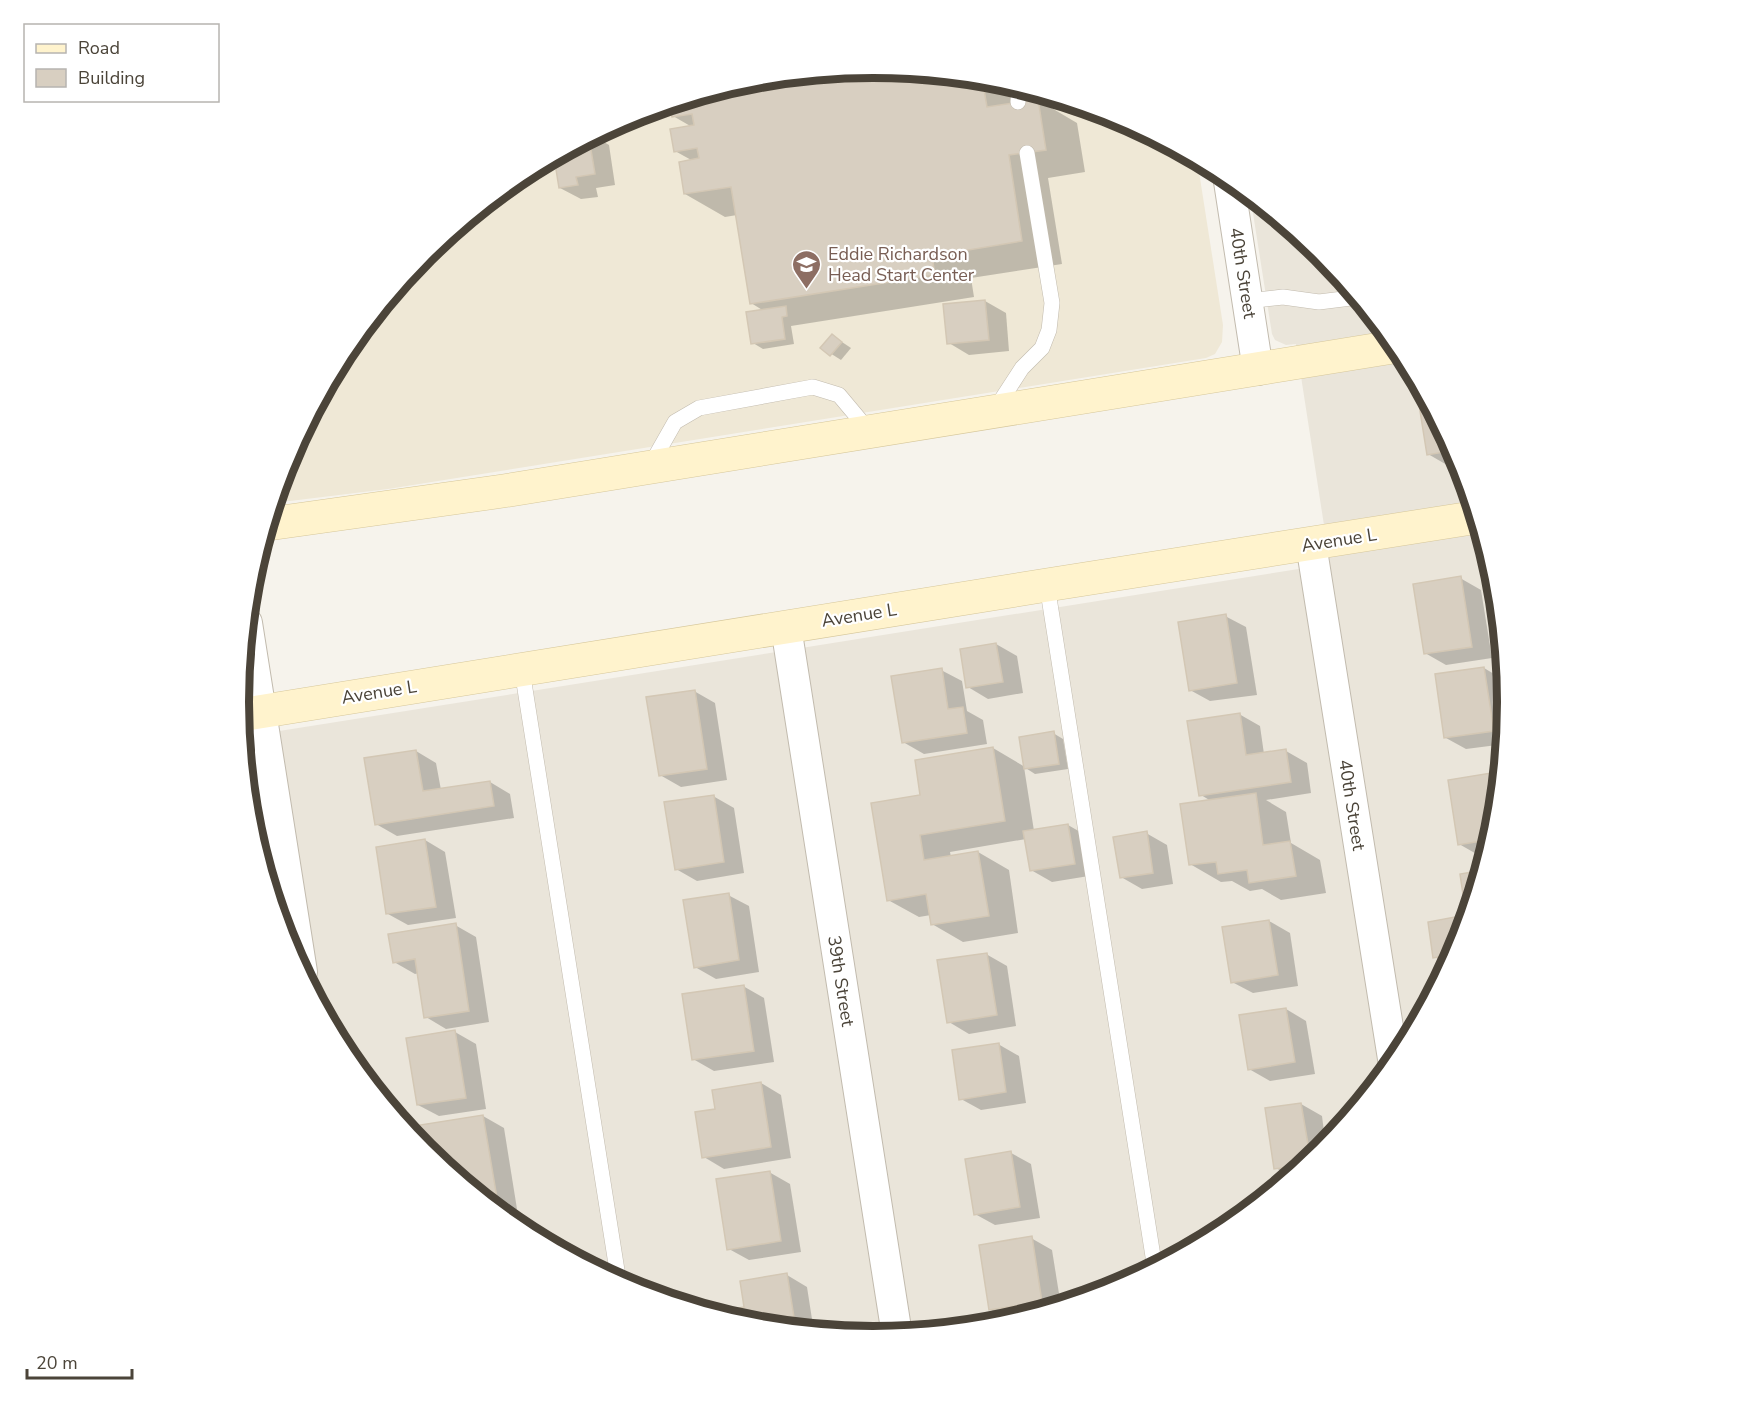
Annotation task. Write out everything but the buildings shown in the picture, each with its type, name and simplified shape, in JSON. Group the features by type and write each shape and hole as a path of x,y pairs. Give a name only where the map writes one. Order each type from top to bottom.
{"street":[{"name":"40th Street","path":"1230,190 1258,370"},
{"path":"277,523 503,491 1387,348"},
{"name":"Avenue L","path":"250,713 1470,518"},
{"name":"40th Street","path":"1311,544 1392,1051"},
{"name":"39th Street","path":"786,627 896,1326"},
{"path":"249,694 250,713 294,934"}],"lane":[{"path":"992,413 1022,368 1042,348 1049,330 1052,303 1027,153"},
{"path":"1247,301 1283,297 1319,302 1350,298"},
{"path":"649,468 675,422 699,408 813,387 839,395 870,432"},
{"path":"1047,585 1154,1261"},
{"path":"522,670 617,1271"}],"shaded area":[{"name":"Eddie Richardson Head Start Center","path":"874,78 956,83 1036,99 1075,111 1150,142 1199,170 1223,325 1222,342 1215,354 1206,358 388,489 284,501 297,464 333,390 379,322 432,261 462,233 527,183 598,142 673,111 712,99 792,83"},
{"path":"1252,205 1286,233 1344,291 1393,356 1434,426 1465,502 1487,581 1497,662 1498,702 1497,743 1487,824 1465,903 1434,979 1415,1015 1369,1083 1344,1114 1286,1172 1221,1222 1186,1243 1150,1263 1075,1294 1036,1306 956,1322 915,1326 833,1326 792,1322 712,1306 673,1294 598,1263 527,1222 494,1198 432,1144 404,1114 379,1083 333,1015 297,941 271,864 261,824 251,736 1330,564 1296,344 1286,345 1275,340 1272,334"}],"place":[{"name":"Eddie Richardson Head Start Center","path":"807,290"}]}
